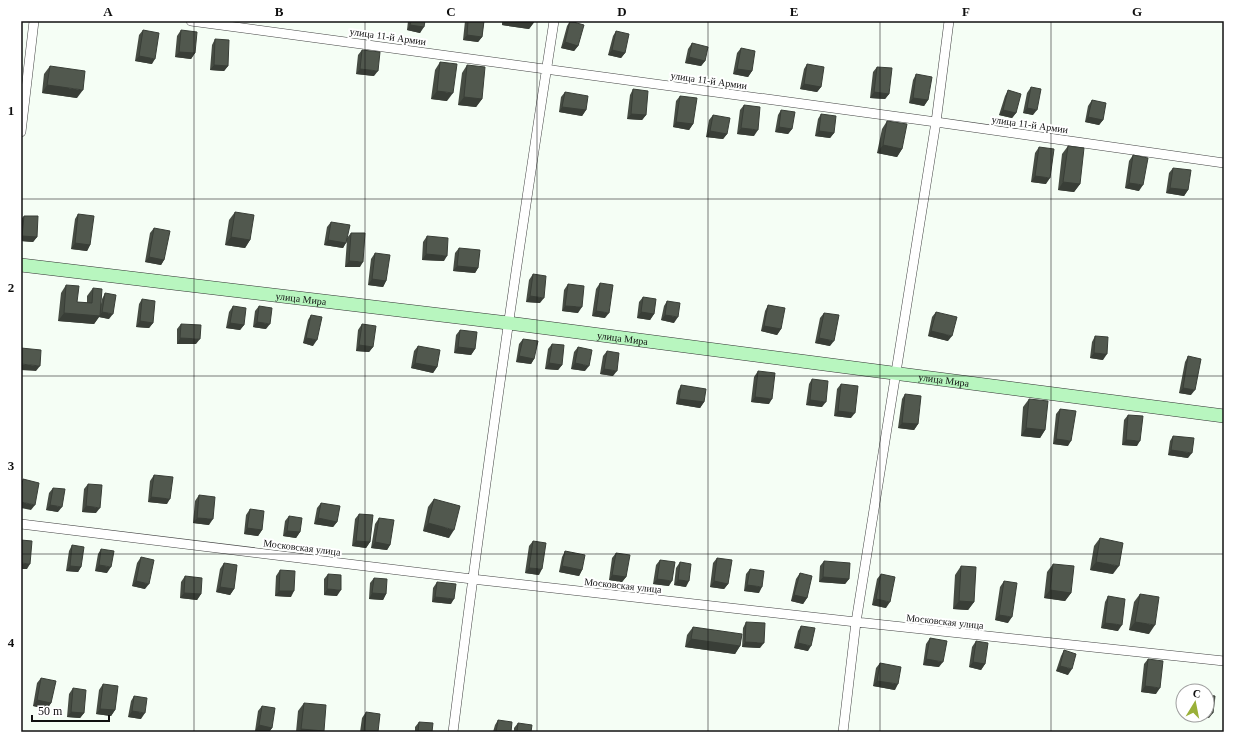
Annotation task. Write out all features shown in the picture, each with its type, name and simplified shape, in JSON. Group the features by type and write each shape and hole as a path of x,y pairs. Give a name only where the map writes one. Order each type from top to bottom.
{"street":[{"path":"21,132 34,21"},
{"name":"улица 11-й Армии","path":"191,21 936,122 1224,163"},
{"path":"453,732 472,579 508,323 554,21"},
{"path":"843,732 856,622 936,122 949,21"},
{"name":"улица Мира","path":"21,265 508,323 895,372 1224,416"},
{"name":"Московская улица","path":"21,524 472,579 1224,661"}],"building":[{"path":"411,21 425,21 424,27 410,25"},
{"path":"468,21 484,21 482,37 467,35"},
{"path":"570,21 584,25 578,46 565,42"},
{"path":"143,30 159,33 155,59 139,56"},
{"path":"181,30 197,32 195,53 179,52"},
{"path":"616,31 629,34 625,53 612,50"},
{"path":"215,39 229,40 228,66 214,65"},
{"path":"692,43 708,47 705,61 689,57"},
{"path":"741,48 755,51 752,71 737,69"},
{"path":"362,50 380,52 378,71 360,69"},
{"path":"440,62 457,64 453,93 437,91"},
{"path":"807,64 824,67 821,87 804,84"},
{"path":"467,65 485,67 482,99 464,97"},
{"path":"50,66 85,71 83,90 47,85"},
{"path":"877,67 892,68 889,94 874,92"},
{"path":"916,74 932,77 928,100 913,98"},
{"path":"1031,87 1041,89 1037,110 1027,108"},
{"path":"633,89 648,91 646,115 631,114"},
{"path":"1008,90 1021,94 1016,113 1003,110"},
{"path":"565,92 588,96 586,110 562,107"},
{"path":"680,96 697,98 693,124 676,122"},
{"path":"1092,100 1106,103 1103,120 1088,117"},
{"path":"744,105 760,107 758,130 741,128"},
{"path":"781,110 795,112 792,129 779,127"},
{"path":"821,114 836,116 834,133 819,131"},
{"path":"713,115 730,118 727,134 710,131"},
{"path":"887,121 907,124 902,149 883,145"},
{"path":"1068,146 1084,148 1080,184 1063,182"},
{"path":"1039,147 1054,149 1050,178 1035,176"},
{"path":"1133,155 1148,158 1143,185 1129,183"},
{"path":"1173,168 1191,170 1188,190 1170,188"},
{"path":"235,212 254,215 250,240 231,237"},
{"path":"78,214 94,216 90,245 75,243"},
{"path":"24,216 38,216 37,237 22,236"},
{"path":"331,222 350,225 346,243 328,240"},
{"path":"154,228 170,231 164,260 149,257"},
{"path":"351,233 365,233 363,262 349,261"},
{"path":"427,236 448,238 447,256 426,254"},
{"path":"459,248 480,250 478,268 457,266"},
{"path":"375,253 390,255 386,281 372,279"},
{"path":"533,274 546,276 544,298 530,296"},
{"path":"600,283 613,285 609,313 596,311"},
{"path":"568,284 584,286 582,307 565,306"},
{"path":"66,285 79,286 77,302 92,303 93,288 102,289 100,316 64,313"},
{"path":"105,293 116,295 113,314 102,312"},
{"path":"643,297 656,299 654,314 641,312"},
{"path":"142,299 155,301 153,323 140,321"},
{"path":"667,301 680,303 678,317 665,315"},
{"path":"768,305 785,308 781,329 764,326"},
{"path":"233,306 246,308 244,325 230,323"},
{"path":"259,306 272,308 270,324 257,322"},
{"path":"936,312 957,317 952,336 931,331"},
{"path":"824,313 839,315 834,341 819,338"},
{"path":"311,315 322,317 317,340 306,338"},
{"path":"181,324 201,325 200,339 180,338"},
{"path":"362,324 376,326 373,347 359,345"},
{"path":"460,330 477,332 475,349 458,347"},
{"path":"1095,336 1108,337 1107,354 1094,353"},
{"path":"523,339 538,341 534,359 519,356"},
{"path":"552,344 564,345 562,365 549,363"},
{"path":"418,346 440,350 437,367 415,363"},
{"path":"578,347 592,350 589,366 575,363"},
{"path":"21,348 41,350 40,366 21,364"},
{"path":"607,351 619,353 617,371 604,369"},
{"path":"1188,356 1201,359 1195,390 1183,388"},
{"path":"758,371 775,373 772,399 755,397"},
{"path":"812,379 828,381 826,402 810,400"},
{"path":"841,384 858,386 855,413 838,411"},
{"path":"681,385 706,389 704,402 679,399"},
{"path":"905,394 921,396 918,424 902,423"},
{"path":"1029,399 1048,401 1045,430 1026,428"},
{"path":"1060,409 1076,411 1071,441 1056,439"},
{"path":"1128,415 1143,416 1140,441 1126,440"},
{"path":"1173,436 1194,438 1192,453 1171,450"},
{"path":"154,475 173,477 170,499 151,497"},
{"path":"23,479 39,483 35,505 21,502"},
{"path":"88,484 102,485 100,508 86,506"},
{"path":"53,488 65,489 62,507 50,505"},
{"path":"199,495 215,497 213,519 197,518"},
{"path":"434,499 460,506 454,530 428,523"},
{"path":"321,503 340,506 337,522 318,518"},
{"path":"250,509 264,511 262,530 247,528"},
{"path":"359,514 373,515 370,542 356,541"},
{"path":"289,516 302,518 300,532 287,531"},
{"path":"379,518 394,520 390,545 375,542"},
{"path":"1100,538 1123,543 1119,566 1096,562"},
{"path":"21,540 32,541 30,564 21,563"},
{"path":"533,541 546,543 542,569 529,568"},
{"path":"72,545 84,547 81,567 70,566"},
{"path":"101,549 114,551 111,567 99,565"},
{"path":"565,551 585,555 582,570 562,566"},
{"path":"616,553 630,555 626,577 612,575"},
{"path":"141,557 154,560 149,584 136,581"},
{"path":"717,558 732,560 728,584 714,581"},
{"path":"660,560 675,562 672,581 657,579"},
{"path":"824,561 850,563 849,579 823,577"},
{"path":"680,562 691,564 689,581 678,580"},
{"path":"224,563 237,565 234,589 220,587"},
{"path":"1053,564 1074,566 1071,593 1050,590"},
{"path":"961,566 976,567 974,602 959,601"},
{"path":"750,569 764,571 762,587 747,585"},
{"path":"280,570 295,571 294,591 279,591"},
{"path":"800,573 812,576 807,598 794,595"},
{"path":"328,574 341,575 341,590 327,589"},
{"path":"881,574 895,577 890,602 876,599"},
{"path":"185,576 202,578 201,594 184,593"},
{"path":"374,578 387,579 386,594 372,593"},
{"path":"1004,581 1017,583 1012,617 999,615"},
{"path":"437,582 456,584 454,599 435,597"},
{"path":"1140,594 1159,597 1155,625 1135,622"},
{"path":"1108,596 1125,599 1122,625 1105,623"},
{"path":"746,622 765,623 764,643 745,642"},
{"path":"801,626 815,628 811,646 798,643"},
{"path":"693,627 742,634 740,646 691,639"},
{"path":"930,638 947,641 943,662 926,659"},
{"path":"976,641 988,643 985,664 973,662"},
{"path":"1064,650 1076,654 1072,669 1060,666"},
{"path":"1148,659 1163,661 1160,688 1145,686"},
{"path":"880,663 901,667 898,684 877,681"},
{"path":"41,678 56,681 51,703 37,700"},
{"path":"103,684 118,686 115,710 100,709"},
{"path":"73,688 86,690 84,713 71,712"},
{"path":"134,696 147,698 145,713 132,711"},
{"path":"304,703 326,705 324,731 301,729"},
{"path":"262,706 275,708 272,728 259,725"},
{"path":"366,712 380,714 378,732 364,732"},
{"path":"498,720 512,722 511,732 496,732"},
{"path":"419,722 433,723 432,732 418,732"},
{"path":"518,723 532,725 531,732 517,732"}]}
